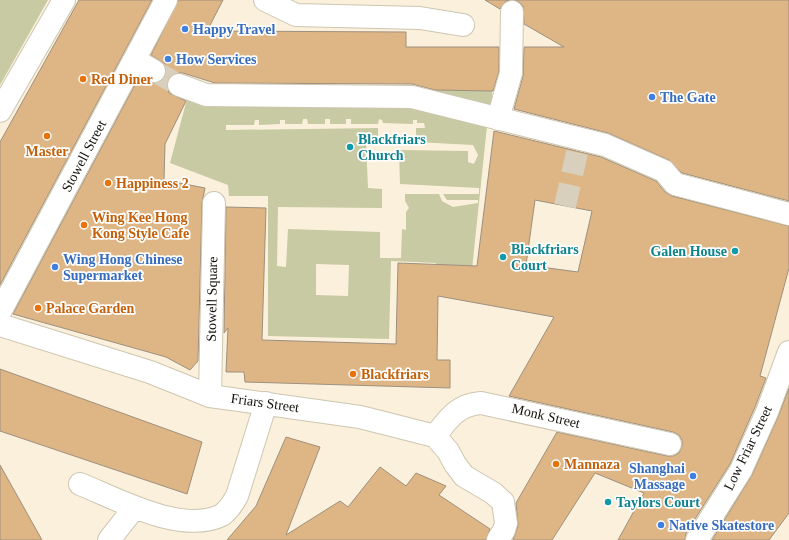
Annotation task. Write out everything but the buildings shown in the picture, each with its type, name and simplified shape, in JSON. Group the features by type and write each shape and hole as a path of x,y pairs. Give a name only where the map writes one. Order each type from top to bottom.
{"street":[{"path":"0,111 64,0"},
{"name":"Stowell Street","path":"0,312 144,65 166,0"},
{"path":"265,0 296,15 420,18 463,25"},
{"path":"498,119 511,73 512,12"},
{"path":"179,85 206,95 412,97 605,145 664,171 675,184 789,214"},
{"name":"Stowell Square","path":"210,396 214,203"},
{"name":"Friars Street","path":"0,325 150,372 210,396 360,416 435,436"},
{"name":"Low Friar Street","path":"697,540 741,470 767,412 789,352"},
{"name":"Monk Street","path":"435,436 447,420 460,408 470,404 481,403 670,444"},
{"path":"80,484 135,507 172,519 190,521 209,519 222,514 231,507 237,496 266,404"},
{"path":"435,436 448,451 459,471 464,476 493,493 503,502 506,523 501,535"},
{"path":"109,540 135,507"}],"green space":[{"path":"0,0 48,0 0,85"},
{"path":"191,84 229,91 230,107 415,105 487,126 469,298 438,295 436,263 391,261 389,339 268,336 268,196 229,196 228,185 170,163","holes":["303,119 307,119 308,124 325,124 325,119 330,119 330,124 346,124 346,119 351,119 351,124 378,124 379,119 382,120 383,123 413,124 413,120 417,120 417,123 424,123 425,128 416,128 416,142 473,145 478,155 474,164 468,162 468,151 399,150 400,184 479,188 479,194 443,194 447,200 478,200 478,203 453,207 442,201 439,194 405,194 405,201 409,208 406,212 406,230 402,229 401,258 380,258 380,232 288,229 286,267 277,266 278,207 382,208 382,189 368,188 366,143 378,142 378,128 226,130 226,125 254,125 255,120 259,120 259,125 280,124 280,120 285,120 285,124 302,124","316,264 349,265 348,296 316,295"]},
{"path":"407,89 492,91 492,110"}],"tunnel":[{"path":"154,71 179,85"},
{"path":"565,206 580,139"}],"place":[{"name":"Happy Travel","path":"185,29"},
{"name":"How Services","path":"168,59"},
{"name":"Red Diner","path":"83,79"},
{"name":"The Gate","path":"652,97"},
{"name":"Master","path":"47,136"},
{"name":"Blackfriars Church","path":"350,147"},
{"name":"Happiness 2","path":"108,183"},
{"name":"Wing Kee Hong Kong Style Cafe","path":"84,225"},
{"name":"Galen House","path":"735,251"},
{"name":"Blackfriars Court","path":"503,257"},
{"name":"Wing Hong Chinese Supermarket","path":"55,267"},
{"name":"Palace Garden","path":"38,308"},
{"name":"Blackfriars","path":"353,374"},
{"name":"Mannaza","path":"556,464"},
{"name":"Shanghai Massage","path":"693,476"},
{"name":"Taylors Court","path":"608,502"},
{"name":"Native Skatestore","path":"661,525"}]}
